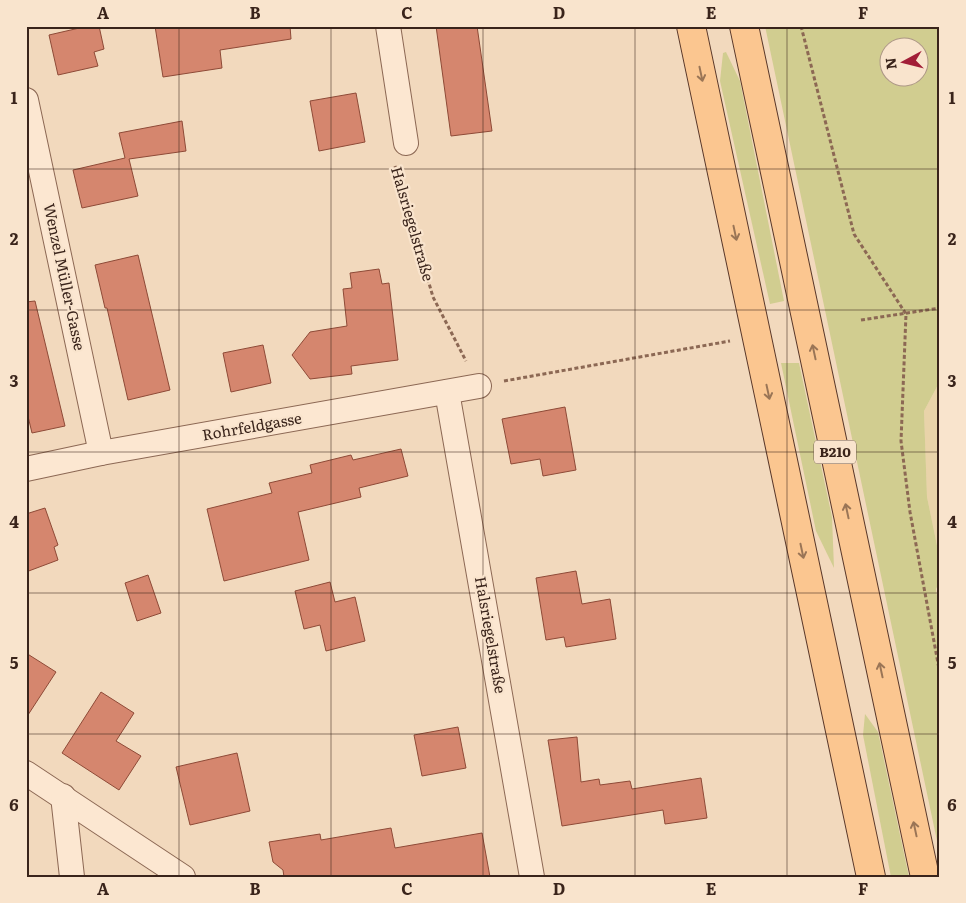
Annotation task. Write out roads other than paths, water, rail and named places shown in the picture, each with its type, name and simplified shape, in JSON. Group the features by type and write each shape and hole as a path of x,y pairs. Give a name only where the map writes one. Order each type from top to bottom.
{"main road":[{"path":"691,26 871,877"},
{"name":"B210","path":"744,26 925,877"}],"street":[{"name":"Halsriegelstraße","path":"388,26 406,143"},
{"name":"Wenzel Müller-Gasse","path":"26,100 101,453"},
{"name":"Rohrfeldgasse","path":"26,469 101,453 479,386"},
{"name":"Halsriegelstraße","path":"447,392 532,877"},
{"path":"26,773 183,877"},
{"path":"63,796 72,877"}]}
